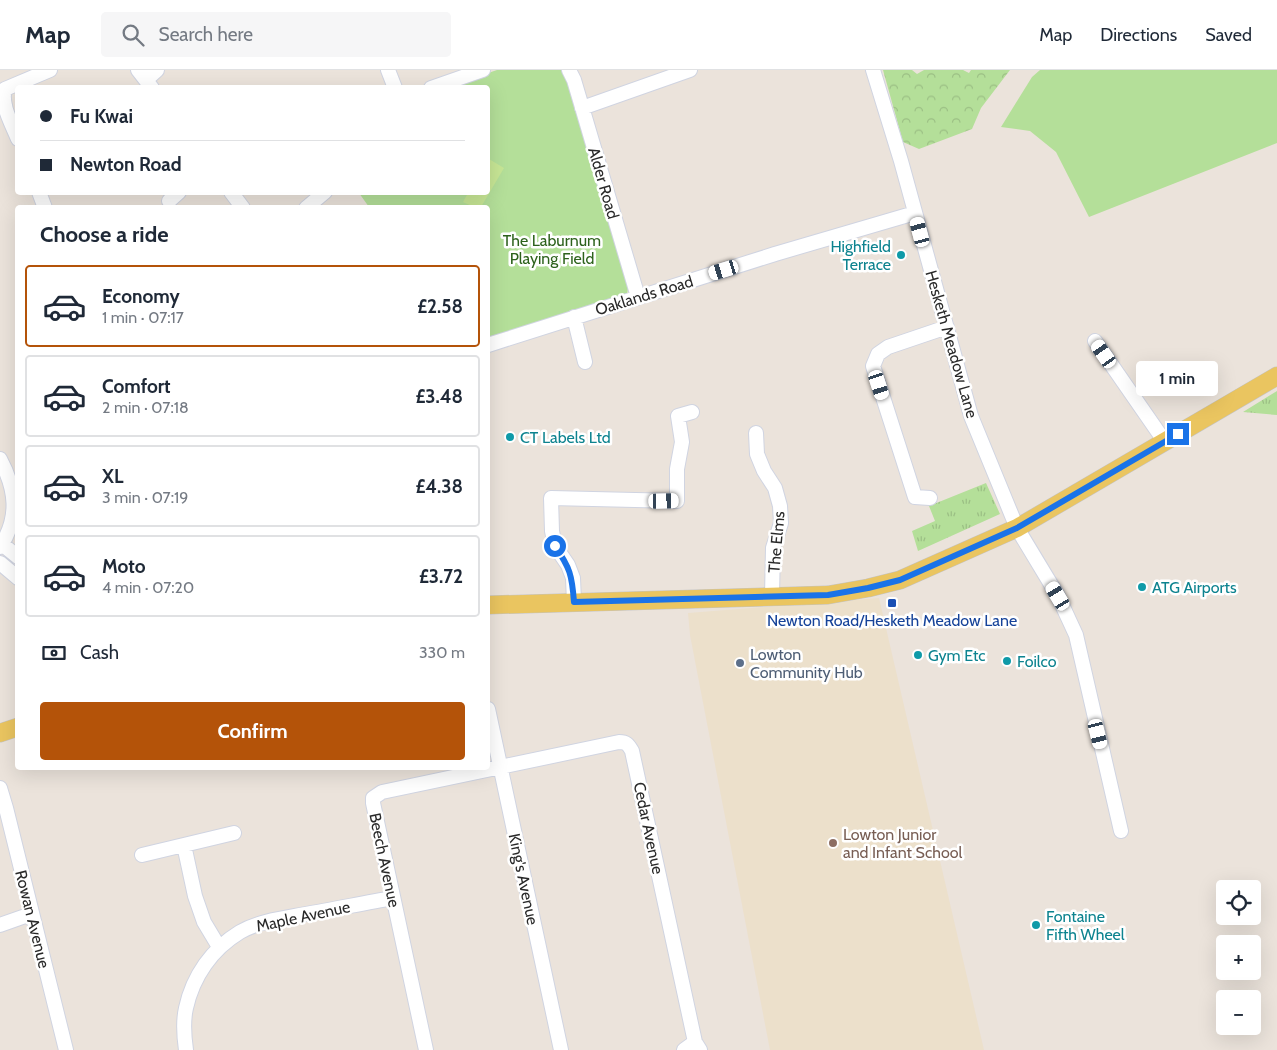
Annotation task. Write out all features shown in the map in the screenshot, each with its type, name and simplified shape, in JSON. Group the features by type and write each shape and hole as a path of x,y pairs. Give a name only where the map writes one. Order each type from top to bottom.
{"main road":[{"path":"490,605 828,595 900,580 1017,528 1277,376"},
{"path":"0,733 15,728"}],"street":[{"path":"15,131 3,101 2,94 5,88 50,70"},
{"path":"145,79 158,70"},
{"path":"388,70 394,85"},
{"path":"440,85 483,70"},
{"name":"Alder Road","path":"569,70 574,80 638,297"},
{"path":"582,108 690,70"},
{"name":"Hesketh Meadow Lane","path":"873,70 971,416 1017,528 1058,596 1076,635 1121,832"},
{"path":"310,205 321,195"},
{"name":"Oaklands Road","path":"490,344 775,254 915,213"},
{"name":"Oaklands Road","path":"574,317 585,362"},
{"path":"930,498 912,499 873,366 878,354 888,347 946,328"},
{"path":"1095,341 1165,442"},
{"path":"574,602 572,578 568,565 555,546 552,531 551,498 676,501 677,469 682,442 678,416 692,412"},
{"name":"The Elms","path":"756,433 757,454 764,471 775,488 780,506 781,523 773,548 772,596"},
{"path":"0,459 9,476 14,504 8,531 1,545 15,555"},
{"path":"0,563 15,576"},
{"name":"King's Avenue","path":"490,719 561,1050"},
{"name":"Cedar Avenue","path":"500,768 619,742 629,745 632,750 693,1047"},
{"name":"Beech Avenue","path":"426,1050 373,798 382,792 500,768"},
{"name":"Rowan Avenue","path":"0,788 66,1050"},
{"path":"142,855 234,833"},
{"path":"184,845 194,896 204,922 218,947"},
{"name":"Maple Avenue","path":"186,1050 184,1031 186,1009 194,985 205,963 218,947 241,931 272,920 393,898"},
{"path":"0,925 32,914"}],"shaded area":[{"name":"Lowton Junior and Infant School","path":"879,598 984,1050 770,1050 690,635 688,613"}],"green space":[{"name":"The Laburnum Playing Field","path":"497,70 561,70 570,85 629,283 627,294 490,337 490,205 368,205 360,195 490,195 490,85 453,85"},
{"path":"883,70 912,70 917,74 924,70 963,70 969,73 971,70 1010,70 981,108 972,129 919,149 903,142"},
{"path":"1040,70 1277,70 1277,143 1089,217 1056,152 1030,131 1001,127 1032,77"},
{"path":"490,160 504,168 490,192"},
{"path":"467,195 488,195 482,205 470,205 463,202"},
{"path":"1277,391 1277,415 1243,412"},
{"path":"986,483 1000,514 918,551 912,531 935,521 929,506"}],"place":[{"name":"Highfield Terrace","path":"901,255"},
{"name":"CT Labels Ltd","path":"510,437"},
{"name":"ATG Airports","path":"1142,587"},
{"name":"Newton Road/Hesketh Meadow Lane","path":"892,603"},
{"name":"Gym Etc","path":"918,655"},
{"name":"Foilco","path":"1007,661"},
{"name":"Lowton Community Hub","path":"740,663"},
{"name":"Lowton Junior and Infant School","path":"833,843"},
{"name":"Fontaine Fifth Wheel","path":"1036,925"}],"route":[{"path":"555,546 568,565 572,578 574,602 828,595 868,588 900,580 1017,528 1178,434"}]}
